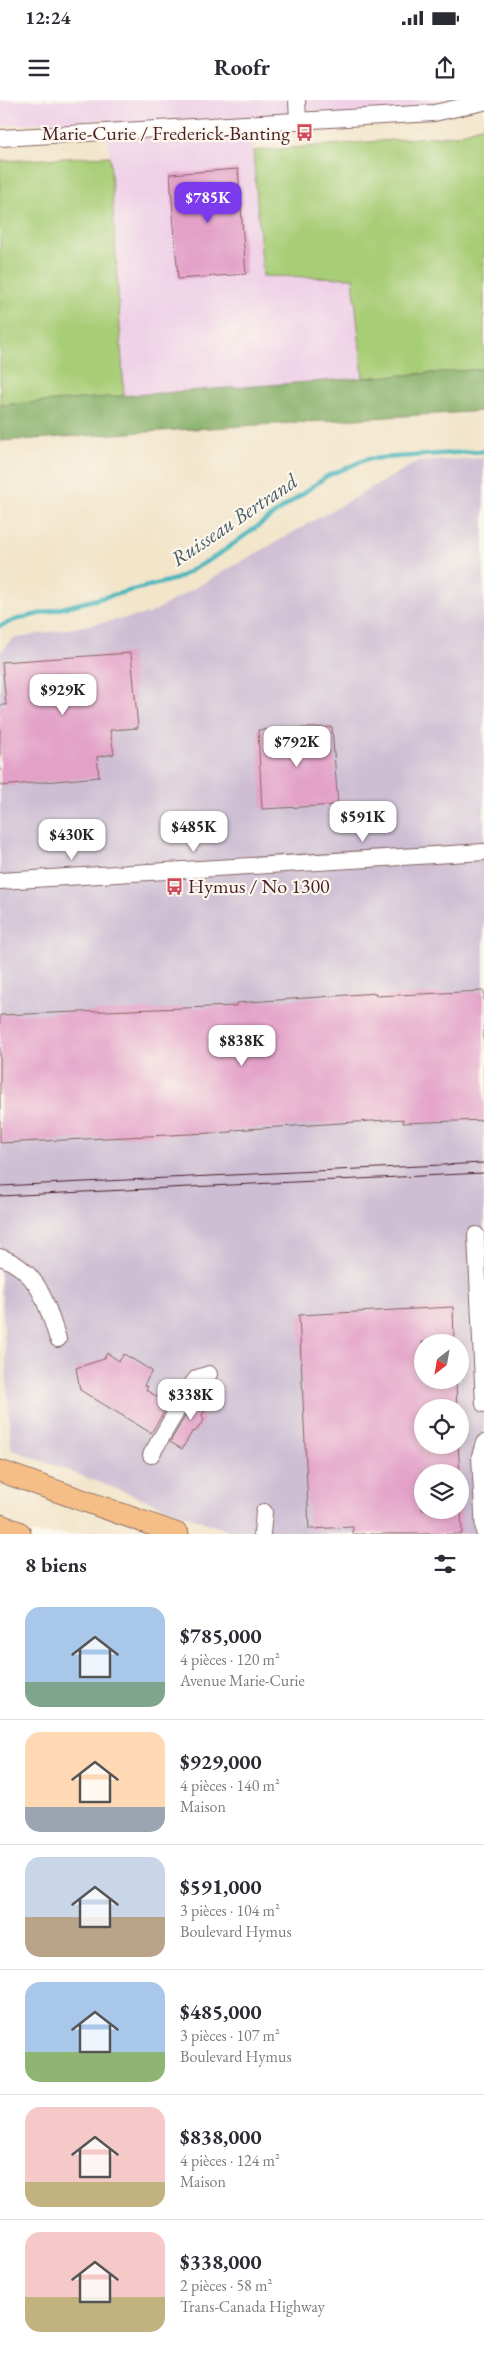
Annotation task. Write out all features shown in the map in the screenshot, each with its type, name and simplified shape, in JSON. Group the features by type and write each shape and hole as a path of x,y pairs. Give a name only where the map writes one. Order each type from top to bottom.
{"highway":[{"path":"0,1527 18,1534"}],"main road":[{"path":"0,1471 178,1534"}],"street":[{"path":"297,100 298,121"},
{"path":"0,138 434,113 484,102"},
{"path":"0,880 484,852"},
{"path":"476,1235 484,1404"},
{"path":"0,1257 22,1270 42,1292 58,1339"},
{"path":"151,1455 192,1383 197,1378 209,1374"},
{"path":"484,1443 480,1456 484,1532"},
{"path":"262,1534 264,1512"}],"shaded area":[{"path":"0,100 438,100 434,113 250,121 263,276 353,278 363,378 124,396 107,120 0,125"},
{"path":"484,458 484,1534 236,1534 11,1449 0,1263 0,652 12,639 149,614 417,462"}],"green space":[{"path":"484,126 484,369 363,378 353,278 263,276 253,151 455,135"},
{"path":"110,156 124,396 0,405 0,161"},
{"path":"484,369 484,411 0,441 0,405"}],"building":[{"path":"238,169 246,274 178,279 170,174"},
{"path":"131,653 138,728 110,730 114,754 97,757 99,777 0,786 0,705 6,705 2,662"},
{"path":"332,727 338,805 262,809 258,730"},
{"path":"484,991 484,1120 403,1123 403,1119 232,1130 232,1132 0,1143 0,1015 236,1006 236,1003 376,993 376,996"},
{"path":"453,1307 454,1334 414,1334 414,1389 456,1389 457,1399 414,1399 414,1454 459,1454 459,1464 414,1464 414,1519 461,1519 462,1534 353,1534 353,1527 309,1529 299,1315"},
{"path":"107,1353 119,1361 124,1354 152,1371 144,1385 148,1387 146,1390 169,1404 151,1433 80,1390 76,1368 104,1359"},
{"path":"199,1393 211,1401 202,1415 204,1420 196,1431 192,1432 182,1449 170,1442"}],"waterway":[{"name":"Ruisseau Bertrand","path":"0,626 15,620 176,579 218,555 327,476 367,459 484,451"}],"tram line":[{"path":"0,1186 484,1163"},
{"path":"0,1196 484,1173"}],"place":[{"name":"Marie-Curie / Frederick-Banting","path":"304,133"},
{"name":"Hymus / No 1300","path":"174,886"}]}
